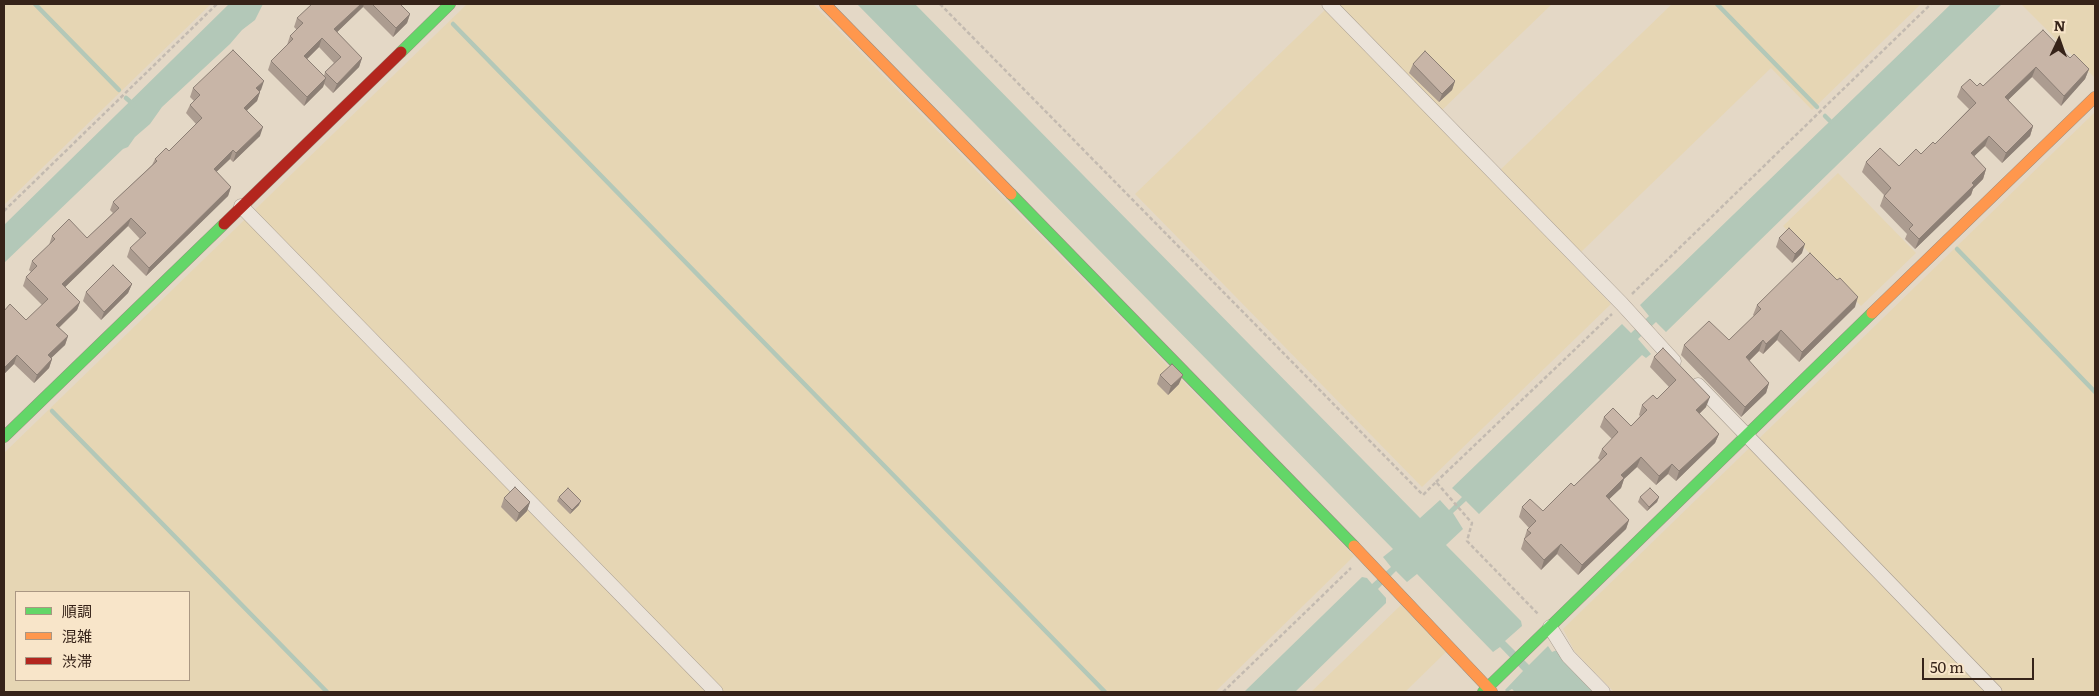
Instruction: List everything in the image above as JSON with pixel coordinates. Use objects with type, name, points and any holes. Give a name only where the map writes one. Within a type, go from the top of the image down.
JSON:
[{"type":"street","points":[[4,437],[450,4]]},
{"type":"street","points":[[825,4],[1393,586],[1487,691],[1550,626],[2095,97]]},
{"type":"street","points":[[1329,4],[1622,304],[1649,335],[1995,692]]},
{"type":"street","points":[[241,206],[716,692]]},
{"type":"street","points":[[1550,626],[1568,656],[1603,692]]},
{"type":"path","points":[[4,211],[217,4]]},
{"type":"path","points":[[940,4],[1423,495],[1931,4]]},
{"type":"path","points":[[1436,482],[1472,523],[1468,541],[1550,626]]},
{"type":"path","points":[[1222,692],[1363,556]]},
{"type":"shaded area","points":[[4,4],[211,4],[4,205]]},
{"type":"shaded area","points":[[229,4],[263,4],[255,20],[242,30],[230,44],[162,107],[150,124],[135,137],[128,147],[123,149],[4,263],[4,225]]},
{"type":"shaded area","points":[[467,4],[813,4],[1354,556],[1215,692],[4,692],[4,453]]},
{"type":"shaded area","points":[[857,4],[915,4],[1420,518],[1440,500],[1449,510],[1462,497],[1452,488],[1622,324],[1631,333],[1649,316],[1640,305],[1951,4],[2002,4],[1666,332],[1656,322],[1638,339],[1651,354],[1646,358],[1642,355],[1479,514],[1466,501],[1453,513],[1463,529],[1446,545],[1521,621],[1522,626],[1505,641],[1529,665],[1548,646],[1552,652],[1557,650],[1594,692],[1515,692],[1512,689],[1507,692],[1505,690],[1523,671],[1500,647],[1493,652],[1417,574],[1407,582],[1396,571],[1378,589],[1386,598],[1386,603],[1295,692],[1244,692],[1362,577],[1367,578],[1372,584],[1391,567],[1383,557],[1393,549]]},
{"type":"shaded area","points":[[1336,4],[1552,4],[1440,112]]},
{"type":"shaded area","points":[[1672,4],[1921,4],[1812,110],[1771,68],[1579,254],[1499,171]]},
{"type":"shaded area","points":[[2021,4],[2095,4],[2095,78]]},
{"type":"shaded area","points":[[1326,9],[1611,304],[1422,487],[1135,194]]},
{"type":"shaded area","points":[[2095,112],[2095,692],[1614,692],[1575,652],[1563,629]]},
{"type":"shaded area","points":[[1838,173],[1916,253],[1861,306],[1783,226]]},
{"type":"shaded area","points":[[1401,605],[1447,651],[1405,692],[1311,692]]},
{"type":"building","points":[[312,4],[361,4],[334,29],[362,58],[337,84],[325,72],[341,57],[322,38],[304,56],[326,78],[307,97],[271,61],[293,39],[290,36],[303,23],[297,18]]},
{"type":"building","points":[[372,4],[400,4],[410,14],[396,28]]},
{"type":"building","points":[[2043,30],[2070,58],[2074,54],[2089,69],[2064,96],[2036,67],[2005,97],[2033,126],[2006,153],[1989,136],[1971,153],[1986,169],[1972,183],[1974,185],[1919,239],[1909,229],[1913,225],[1884,196],[1891,188],[1866,162],[1880,148],[1899,166],[1916,149],[1921,154],[1933,142],[1935,144],[1976,103],[1961,87],[1970,79],[1977,86],[1980,83],[1983,86]]},
{"type":"building","points":[[233,50],[264,81],[256,88],[260,92],[244,108],[263,127],[236,153],[233,150],[214,169],[231,187],[149,268],[130,248],[146,233],[131,218],[62,284],[80,302],[56,325],[68,336],[48,355],[52,359],[37,375],[17,355],[4,368],[4,311],[10,304],[26,320],[48,299],[26,277],[37,266],[32,261],[55,239],[52,236],[69,219],[87,238],[119,208],[113,202],[157,161],[155,159],[166,148],[169,151],[202,118],[190,105],[200,95],[193,88]]},
{"type":"building","points":[[1425,51],[1455,81],[1442,94],[1413,64]]},
{"type":"building","points":[[1789,228],[1805,244],[1795,254],[1779,238]]},
{"type":"building","points":[[1810,253],[1837,280],[1840,278],[1858,297],[1802,352],[1781,330],[1766,344],[1763,340],[1746,357],[1769,383],[1745,407],[1684,345],[1709,321],[1729,340],[1761,309],[1757,305]]},
{"type":"building","points":[[113,265],[132,284],[104,312],[86,292]]},
{"type":"building","points":[[1663,348],[1710,397],[1696,410],[1719,434],[1679,471],[1672,464],[1659,476],[1641,457],[1621,475],[1624,478],[1606,496],[1629,520],[1582,565],[1561,544],[1544,560],[1524,539],[1531,533],[1527,530],[1536,521],[1522,507],[1530,499],[1543,511],[1571,483],[1574,486],[1607,454],[1602,449],[1618,432],[1604,417],[1613,408],[1631,426],[1647,410],[1642,405],[1653,395],[1657,399],[1676,380],[1654,357]]},
{"type":"building","points":[[1172,364],[1183,375],[1171,386],[1160,375]]},
{"type":"building","points":[[515,487],[530,502],[519,513],[504,498]]},
{"type":"building","points":[[568,488],[581,501],[572,510],[559,497]]},
{"type":"building","points":[[1650,488],[1659,497],[1649,507],[1640,497]]},
{"type":"waterway","points":[[35,4],[119,90]]},
{"type":"waterway","points":[[1717,4],[1817,107]]},
{"type":"waterway","points":[[453,24],[1105,692]]},
{"type":"waterway","points":[[126,98],[134,105]]},
{"type":"waterway","points":[[1825,116],[1830,121]]},
{"type":"waterway","points":[[1957,249],[2095,392]]},
{"type":"waterway","points":[[52,411],[327,692]]},
{"type":"traffic: fast","points":[[401,52],[450,4]]},
{"type":"traffic: fast","points":[[1011,194],[1354,546]]},
{"type":"traffic: fast","points":[[4,437],[224,224]]},
{"type":"traffic: fast","points":[[1483,692],[1872,313]]},
{"type":"traffic: slow","points":[[825,4],[1011,194]]},
{"type":"traffic: slow","points":[[1872,313],[2095,97]]},
{"type":"traffic: slow","points":[[1354,546],[1492,692]]},
{"type":"traffic: jam","points":[[224,224],[401,52]]}]
